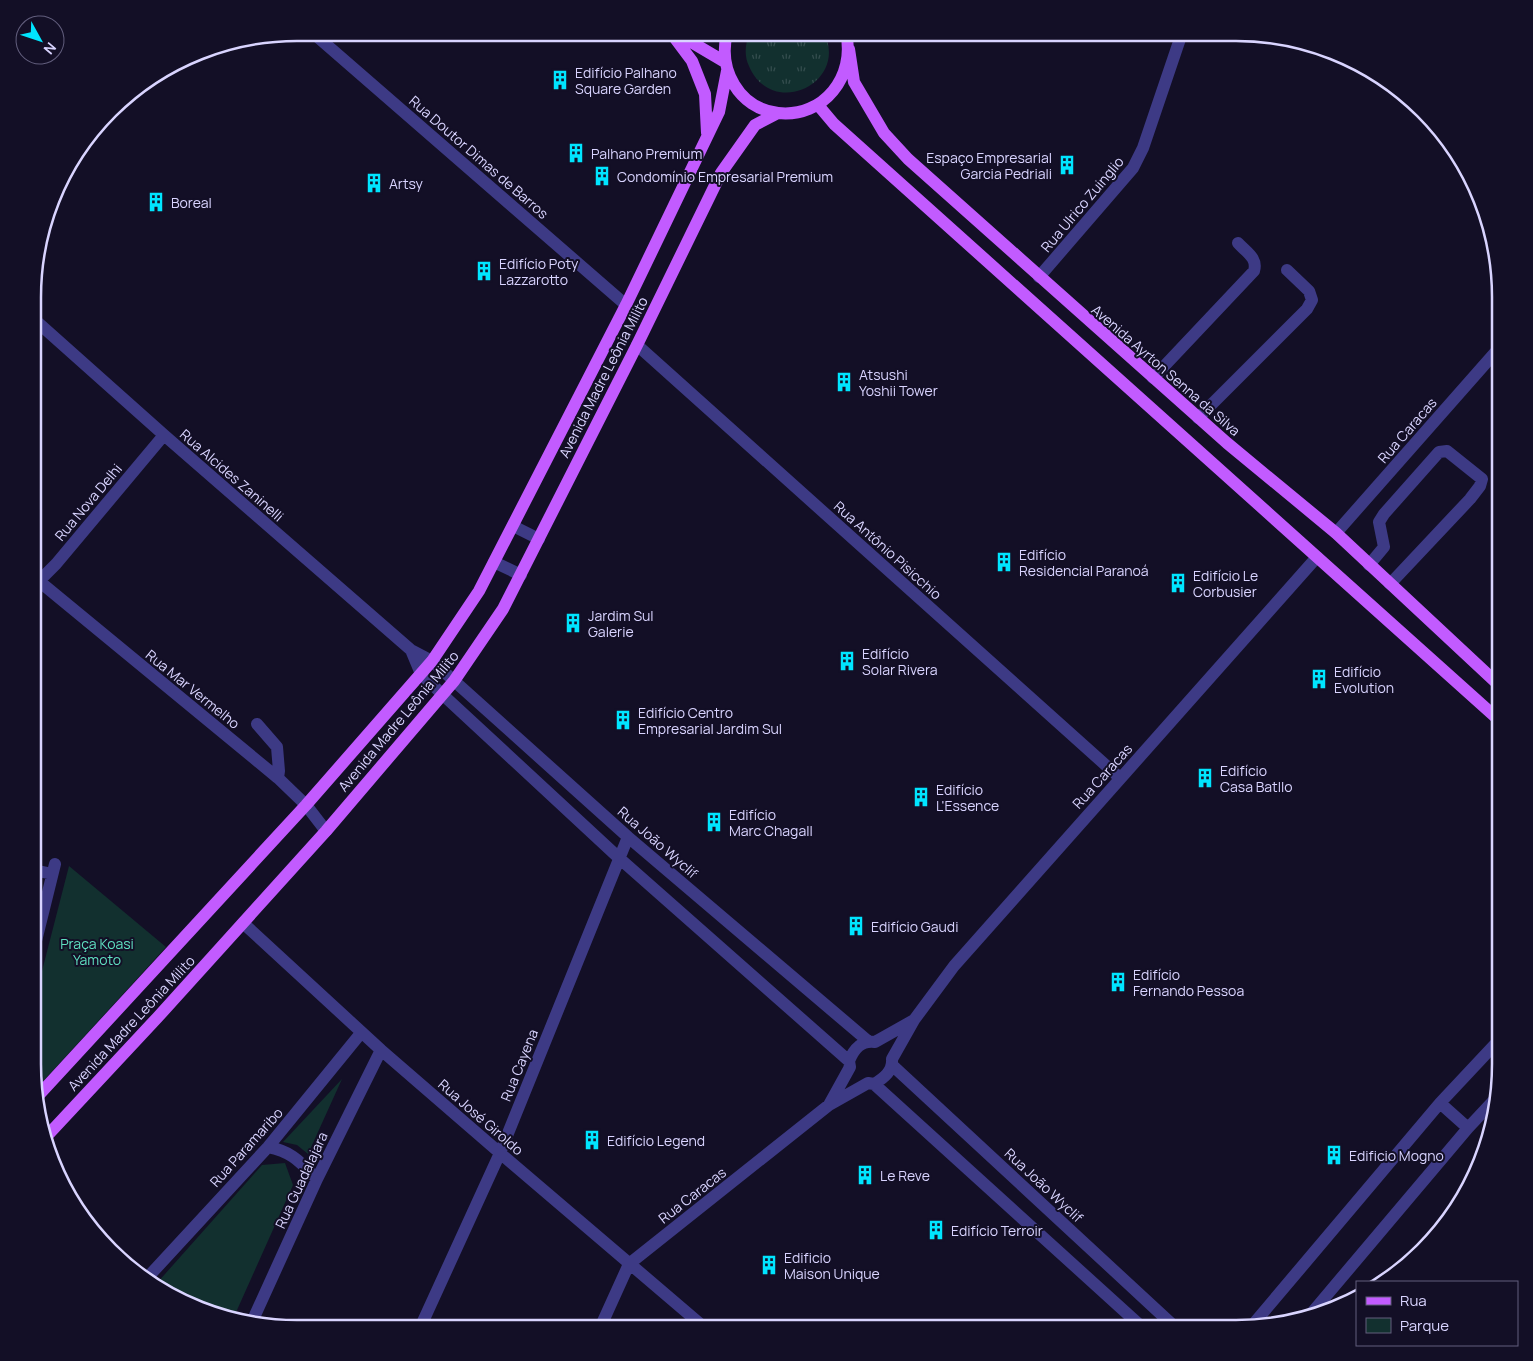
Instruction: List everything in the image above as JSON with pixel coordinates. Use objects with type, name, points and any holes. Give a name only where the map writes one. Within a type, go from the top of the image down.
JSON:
[{"type":"main road","points":[[677,41],[692,61],[705,94],[708,134]]},
{"type":"main road","points":[[688,41],[726,66],[735,86],[746,99],[761,108],[778,113],[799,112],[818,105],[831,94],[841,81],[847,66],[847,41]]},
{"type":"main road","name":"Avenida Madre Leônia Milito","points":[[43,1091],[306,805],[421,674],[432,661],[479,591],[626,305],[719,112],[726,66],[725,41]]},
{"type":"main road","name":"Avenida Ayrton Senna da Silva","points":[[848,49],[854,82],[884,133],[908,159],[1198,418],[1336,534],[1492,679]]},
{"type":"main road","points":[[818,105],[834,124],[1492,715]]},
{"type":"main road","name":"Avenida Madre Leônia Milito","points":[[51,1132],[157,1018],[326,831],[454,681],[503,609],[521,575],[721,173],[755,125],[778,113]]},
{"type":"street","name":"Rua Doutor Dimas de Barros","points":[[323,41],[626,305]]},
{"type":"street","name":"Rua Ulrico Zuinglio","points":[[1039,278],[1133,168],[1143,148],[1179,41]]},
{"type":"street","points":[[1153,378],[1254,271],[1256,265],[1254,258],[1238,243]]},
{"type":"street","points":[[1198,418],[1312,300],[1310,291],[1287,270]]},
{"type":"street","name":"Rua Alcides Zaninelli","points":[[41,325],[411,650],[432,661]]},
{"type":"street","name":"Rua Antônio Pisicchio","points":[[637,345],[1120,778]]},
{"type":"street","name":"Rua Caracas","points":[[1336,534],[1492,355]]},
{"type":"street","name":"Rua Nova Delhi","points":[[41,577],[56,564],[164,435]]},
{"type":"street","points":[[1369,565],[1384,547],[1379,522],[1439,452],[1447,451],[1482,479],[1480,486],[1470,499],[1390,584]]},
{"type":"street","points":[[513,526],[539,539]]},
{"type":"street","name":"Rua Caracas","points":[[604,1320],[629,1264],[829,1105],[888,1074],[892,1062],[914,1020],[954,966],[1317,557]]},
{"type":"street","points":[[494,562],[521,575]]},
{"type":"street","name":"Rua Mar Vermelho","points":[[41,585],[278,778],[306,805],[326,831]]},
{"type":"street","name":"Rua Alcides Zaninelli","points":[[411,650],[421,674]]},
{"type":"street","name":"Rua João Wyclif","points":[[432,661],[628,837],[871,1042],[879,1042],[886,1047],[890,1052],[892,1062],[1167,1320]]},
{"type":"street","points":[[421,674],[619,858],[849,1064],[855,1078],[871,1084],[1134,1320]]},
{"type":"street","points":[[257,724],[278,747],[278,778]]},
{"type":"street","name":"Rua Cayena","points":[[424,1320],[500,1153],[628,837]]},
{"type":"street","points":[[41,870],[54,869],[41,921]]},
{"type":"street","name":"Rua José Giroldo","points":[[243,923],[361,1033],[696,1320]]},
{"type":"street","name":"Rua Caracas","points":[[829,1105],[856,1048],[914,1020]]},
{"type":"street","name":"Rua Paramaribo","points":[[150,1274],[268,1147],[361,1033]]},
{"type":"street","points":[[1258,1319],[1440,1103],[1492,1048]]},
{"type":"street","name":"Rua Guadalajara","points":[[254,1316],[317,1179],[381,1050]]},
{"type":"street","points":[[1440,1103],[1468,1128]]},
{"type":"street","points":[[1317,1306],[1488,1106]]},
{"type":"street","points":[[268,1147],[295,1156],[317,1179]]},
{"type":"green space","points":[[747,41],[826,41],[829,51],[826,67],[817,80],[804,88],[789,92],[774,91],[760,82],[749,66],[746,58]]},
{"type":"green space","name":"Praça Koasi Yamoto","points":[[69,866],[166,947],[42,1082],[41,975]]},
{"type":"green space","points":[[342,1079],[308,1154],[297,1145],[283,1142]]},
{"type":"green space","points":[[285,1163],[293,1185],[236,1312],[199,1300],[160,1280],[262,1165]]},
{"type":"place","name":"Edifício Palhano Square Garden","points":[[560,80]]},
{"type":"place","name":"Palhano Premium","points":[[576,153]]},
{"type":"place","name":"Espaço Empresarial Garcia Pedriali","points":[[1067,165]]},
{"type":"place","name":"Condomínio Empresarial Premium","points":[[602,176]]},
{"type":"place","name":"Artsy","points":[[374,183]]},
{"type":"place","name":"Boreal","points":[[156,202]]},
{"type":"place","name":"Edifício Poty Lazzarotto","points":[[484,271]]},
{"type":"place","name":"Atsushi Yoshii Tower","points":[[844,382]]},
{"type":"place","name":"Edifício Residencial Paranoá","points":[[1004,562]]},
{"type":"place","name":"Edifício Le Corbusier","points":[[1178,583]]},
{"type":"place","name":"Jardim Sul Galerie","points":[[573,623]]},
{"type":"place","name":"Edifício Solar Rivera","points":[[847,661]]},
{"type":"place","name":"Edifício Evolution","points":[[1319,679]]},
{"type":"place","name":"Edifício Centro Empresarial Jardim Sul","points":[[623,720]]},
{"type":"place","name":"Edifício Casa Batllo","points":[[1205,778]]},
{"type":"place","name":"Edifício L'Essence","points":[[921,797]]},
{"type":"place","name":"Edifício Marc Chagall","points":[[714,822]]},
{"type":"place","name":"Edifício Gaudi","points":[[856,926]]},
{"type":"place","name":"Edifício Fernando Pessoa","points":[[1118,982]]},
{"type":"place","name":"Edifício Legend","points":[[592,1140]]},
{"type":"place","name":"Edificio Mogno","points":[[1334,1155]]},
{"type":"place","name":"Le Reve","points":[[865,1175]]},
{"type":"place","name":"Edifício Terroir","points":[[936,1230]]},
{"type":"place","name":"Edificio Maison Unique","points":[[769,1265]]}]
